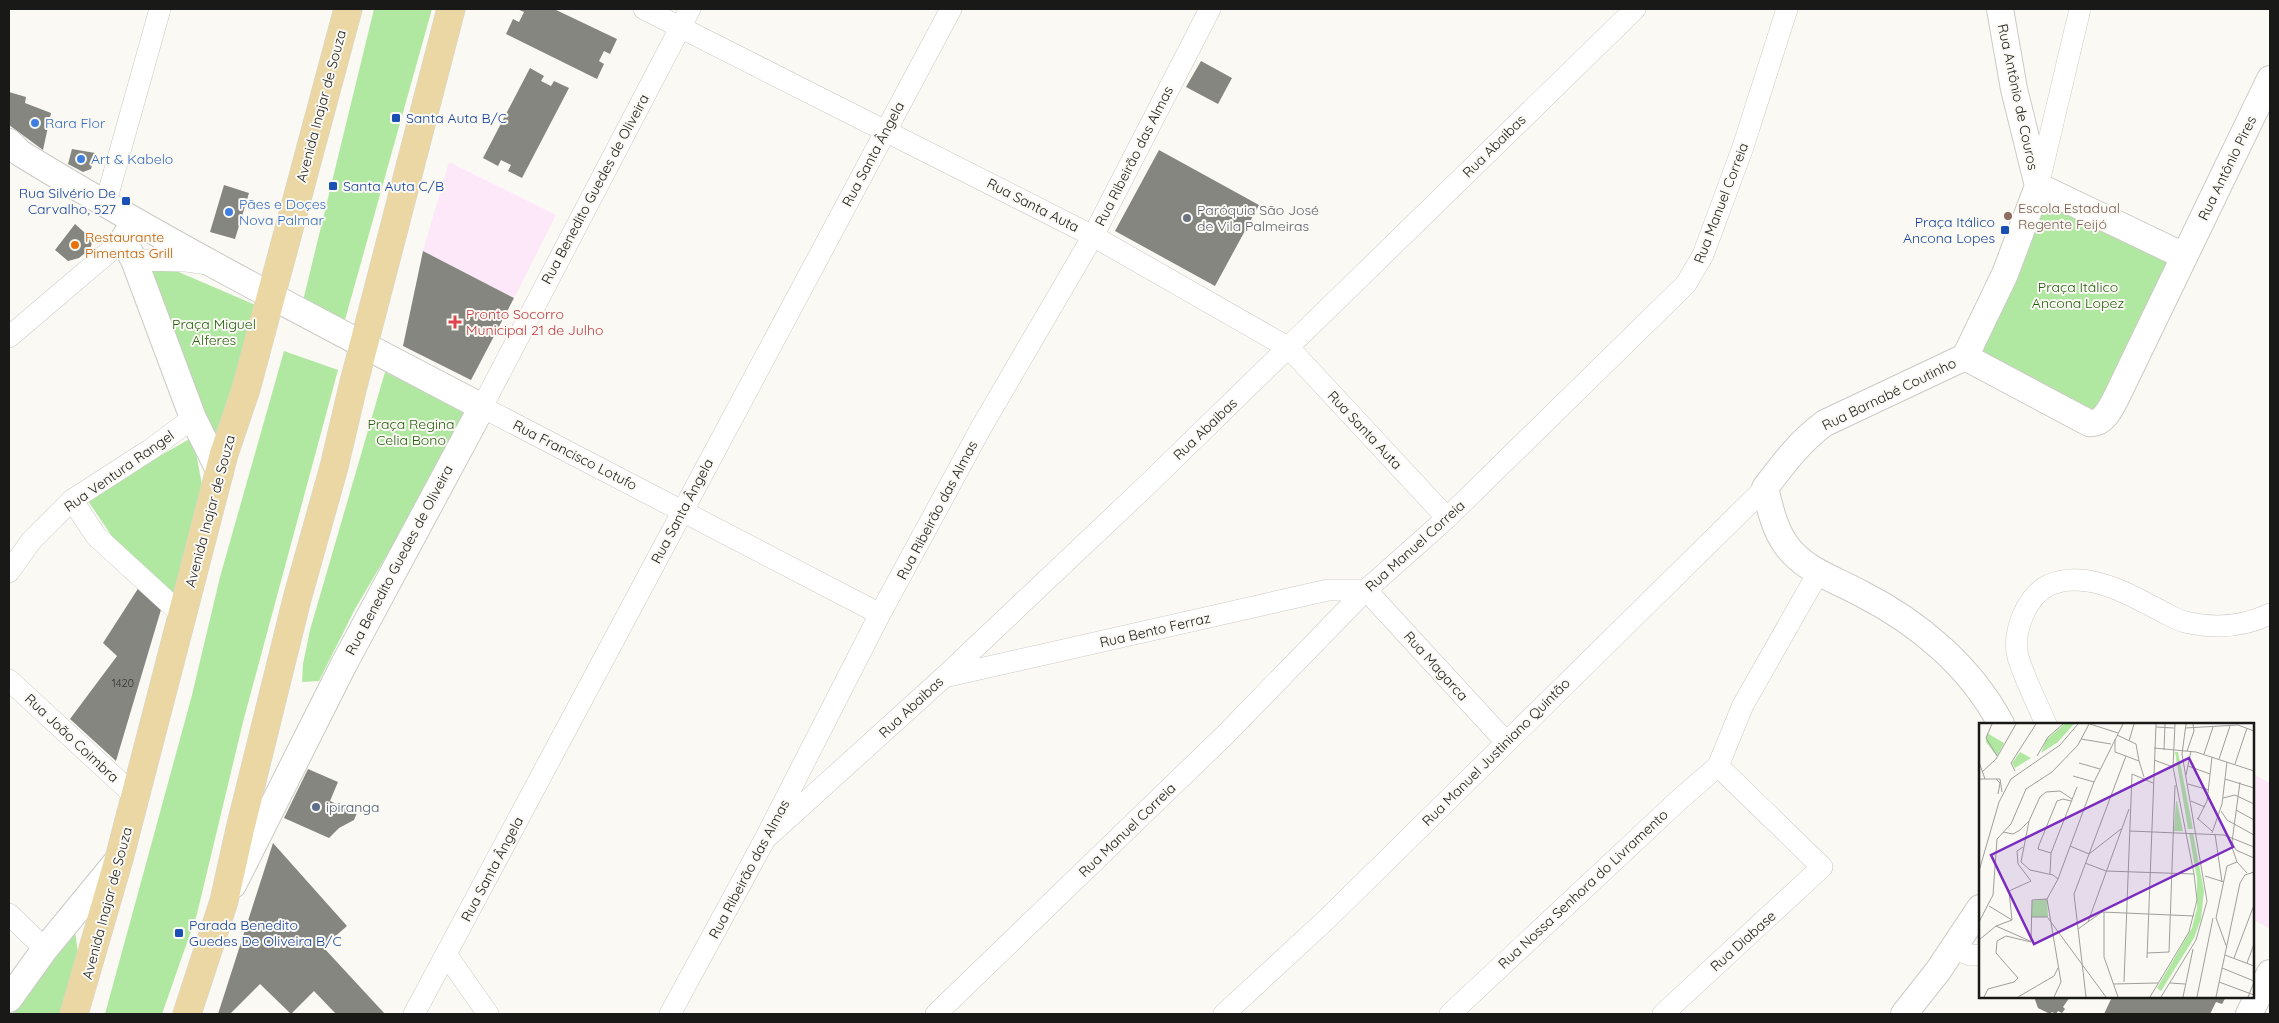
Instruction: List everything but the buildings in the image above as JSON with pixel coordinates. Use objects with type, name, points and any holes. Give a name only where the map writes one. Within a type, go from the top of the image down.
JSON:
[{"type":"main road","name":"Avenida Inajar de Souza","points":[[74,1014],[136,797],[181,614],[220,472],[246,389],[348,9]]},
{"type":"main road","points":[[187,1014],[224,901],[280,667],[334,467],[451,9]]},
{"type":"street","points":[[105,206],[160,9]]},
{"type":"street","name":"Rua Santa Auta","points":[[644,9],[685,18],[885,131],[1094,236],[1289,348],[1447,518]]},
{"type":"street","name":"Rua Santa Ângela","points":[[414,1014],[951,9]]},
{"type":"street","name":"Rua Ribeirão das Almas","points":[[670,1014],[765,839],[880,614],[982,426],[1094,236],[1210,9]]},
{"type":"street","name":"Rua Abaibas","points":[[765,839],[944,677],[1289,348],[1635,9]]},
{"type":"street","name":"Rua Manuel Correia","points":[[936,1014],[1225,735],[1366,590],[1447,518],[1686,284],[1702,255],[1743,147],[1787,9]]},
{"type":"street","name":"Rua Antônio de Couros","points":[[2000,9],[2014,89],[2038,186]]},
{"type":"street","points":[[2038,186],[2184,256],[2118,394],[2110,409],[2095,424],[2089,423],[1965,357],[2005,274],[2038,186],[2080,9]]},
{"type":"street","name":"Rua Benedito Guedes de Oliveira","points":[[224,901],[349,655],[482,407],[685,18]]},
{"type":"street","name":"Rua Antônio Pires","points":[[2184,256],[2270,79]]},
{"type":"street","name":"Rua Francisco Lotufo","points":[[13,147],[105,206],[130,240],[216,266],[364,347],[880,614]]},
{"type":"street","points":[[130,240],[186,261],[216,266]]},
{"type":"street","points":[[9,337],[130,240]]},
{"type":"street","points":[[130,240],[193,418],[220,472]]},
{"type":"street","name":"Rua Barnabé Coutinho","points":[[1765,488],[1793,450],[1807,436],[1825,423],[1965,357]]},
{"type":"street","name":"Rua Ventura Rangel","points":[[9,572],[31,541],[72,500],[151,449],[193,418]]},
{"type":"street","points":[[1765,488],[1774,523],[1786,545],[1798,558],[1818,573],[1862,594],[1914,625],[1953,658],[1991,705],[2000,723]]},
{"type":"street","name":"Rua Manuel Justiniano Quintão","points":[[1224,1014],[1327,919],[1765,488]]},
{"type":"street","points":[[72,500],[96,536],[181,614]]},
{"type":"street","points":[[1718,766],[1743,705],[1818,573]]},
{"type":"street","points":[[2046,723],[2018,656],[2017,636],[2022,616],[2029,603],[2048,585],[2069,580],[2095,582],[2133,597],[2183,622],[2208,626],[2234,626],[2254,622],[2270,614]]},
{"type":"street","name":"Rua Bento Ferraz","points":[[944,677],[1328,590],[1366,590]]},
{"type":"street","name":"Rua Magarca","points":[[1366,590],[1506,742]]},
{"type":"street","name":"Rua João Coimbra","points":[[9,680],[136,797]]},
{"type":"street","name":"Rua Diabase","points":[[1663,1014],[1822,867],[1718,766]]},
{"type":"street","name":"Rua Nossa Senhora do Livramento","points":[[1450,1014],[1680,799],[1718,766]]},
{"type":"street","points":[[9,999],[44,949],[119,859]]},
{"type":"street","points":[[1904,1014],[1938,971],[1979,909]]},
{"type":"street","points":[[9,914],[44,949]]},
{"type":"street","points":[[1953,948],[1970,955],[1979,955]]},
{"type":"street","points":[[446,954],[488,1014]]},
{"type":"street","points":[[2250,1014],[2270,973]]},
{"type":"shaded area","points":[[449,162],[556,215],[514,298],[423,251]]},
{"type":"shaded area","points":[[2254,775],[2270,783],[2269,928],[2254,920]]},
{"type":"green space","points":[[374,9],[432,9],[343,327],[302,305]]},
{"type":"green space","name":"Praça Itálico Ancona Lopez","points":[[2038,186],[2184,256],[2095,424],[1965,357]]},
{"type":"green space","name":"Praça Miguel Alferes","points":[[147,266],[174,270],[265,309],[222,450],[173,340]]},
{"type":"green space","points":[[284,351],[338,370],[243,722],[197,914],[162,1014],[105,1014],[192,695],[220,577]]},
{"type":"green space","name":"Praça Regina Celia Bono","points":[[385,372],[470,414],[355,609],[319,681],[302,682],[303,664],[310,630]]},
{"type":"green space","points":[[193,437],[206,506],[180,600],[122,551],[86,498]]},
{"type":"green space","points":[[75,931],[78,953],[64,1014],[12,1014],[59,948]]},
{"type":"place","name":"Santa Auta B/C","points":[[396,118]]},
{"type":"place","name":"Rara Flor","points":[[35,123]]},
{"type":"place","name":"Art & Kabelo","points":[[81,159]]},
{"type":"place","name":"Santa Auta C/B","points":[[333,186]]},
{"type":"place","name":"Rua Silvério De Carvalho, 527","points":[[126,201]]},
{"type":"place","name":"Pães e Doçes Nova Palmar","points":[[229,212]]},
{"type":"place","name":"Escola Estadual Regente Feijó","points":[[2008,216]]},
{"type":"place","name":"Paróquia São José de Vila Palmeiras","points":[[1187,218]]},
{"type":"place","name":"Praça Itálico Ancona Lopes","points":[[2005,230]]},
{"type":"place","name":"Restaurante Pimentas Grill","points":[[75,245]]},
{"type":"place","name":"Pronto Socorro Municipal 21 de Julho","points":[[455,322]]},
{"type":"place","name":"ipiranga","points":[[316,807]]},
{"type":"place","name":"Parada Benedito Guedes De Oliveira B/C","points":[[179,933]]}]
